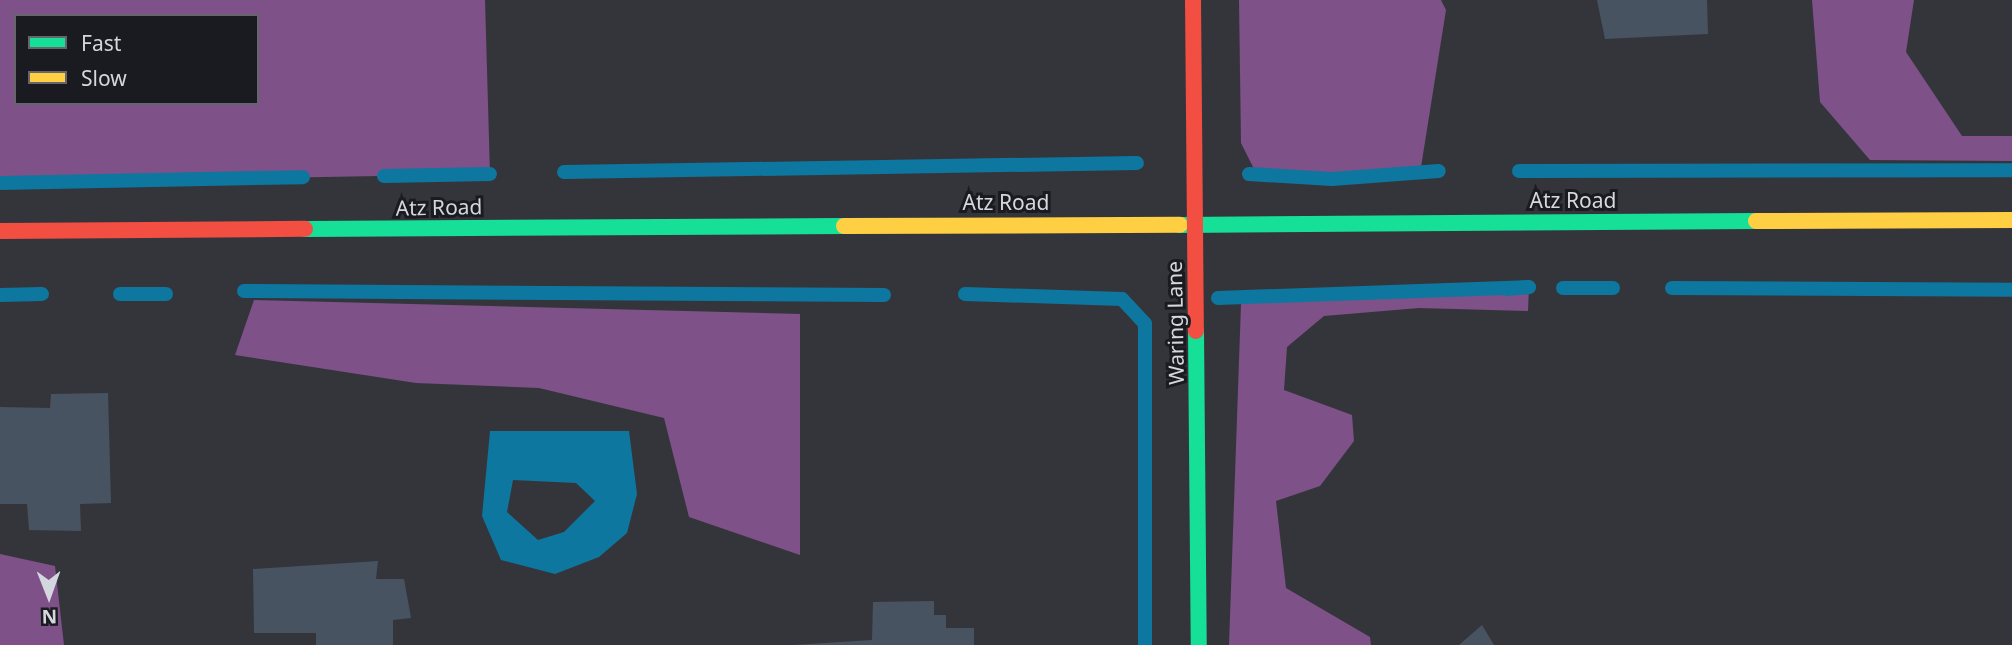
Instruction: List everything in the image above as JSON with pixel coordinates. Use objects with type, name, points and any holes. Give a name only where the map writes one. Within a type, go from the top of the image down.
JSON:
[{"type":"street","name":"Waring Lane","points":[[1193,0],[1199,645]]},
{"type":"street","name":"Atz Road","points":[[0,231],[1195,222],[2012,220]]},
{"type":"shaded area","points":[[0,0],[485,0],[490,174],[0,183]]},
{"type":"shaded area","points":[[1239,0],[1441,0],[1446,10],[1421,167],[1332,179],[1256,173],[1241,143]]},
{"type":"shaded area","points":[[1812,0],[1914,0],[1906,52],[1962,136],[2012,136],[2012,161],[1870,160],[1820,102]]},
{"type":"shaded area","points":[[1529,287],[1528,311],[1419,308],[1324,316],[1287,347],[1284,390],[1352,415],[1354,441],[1320,486],[1276,501],[1286,588],[1370,637],[1371,645],[1229,645],[1241,304],[1286,295]]},
{"type":"shaded area","points":[[254,300],[800,314],[800,555],[689,517],[664,418],[539,388],[416,383],[235,355]]},
{"type":"shaded area","points":[[0,554],[55,566],[64,645],[0,645]]},
{"type":"water","points":[[490,431],[629,431],[637,494],[627,533],[599,557],[555,574],[501,560],[482,516]],"holes":[[[513,480],[576,483],[595,501],[564,532],[538,540],[507,512]]]},
{"type":"building","points":[[1597,0],[1707,0],[1708,34],[1605,39]]},
{"type":"building","points":[[108,393],[111,503],[80,504],[81,531],[29,530],[27,504],[0,504],[0,407],[50,408],[51,394]]},
{"type":"building","points":[[378,561],[376,579],[404,579],[411,618],[393,620],[393,645],[316,645],[316,633],[254,633],[253,569]]},
{"type":"building","points":[[934,601],[934,615],[946,615],[946,628],[974,628],[974,645],[793,645],[872,640],[873,602]]},
{"type":"building","points":[[1482,625],[1494,645],[1459,645]]},
{"type":"waterway","points":[[564,172],[1137,163]]},
{"type":"waterway","points":[[1519,171],[2012,170]]},
{"type":"waterway","points":[[1249,174],[1332,179],[1439,171]]},
{"type":"waterway","points":[[384,176],[490,174]]},
{"type":"waterway","points":[[0,183],[303,177]]},
{"type":"waterway","points":[[1218,298],[1529,287],[1507,289]]},
{"type":"waterway","points":[[1563,288],[1613,288]]},
{"type":"waterway","points":[[1672,288],[2012,290]]},
{"type":"waterway","points":[[244,291],[884,295]]},
{"type":"waterway","points":[[0,295],[42,294]]},
{"type":"waterway","points":[[120,294],[166,294]]},
{"type":"waterway","points":[[965,294],[1122,299],[1145,324],[1145,645]]},
{"type":"traffic: fast","points":[[1180,225],[1756,221]]},
{"type":"traffic: fast","points":[[305,229],[844,226]]},
{"type":"traffic: fast","points":[[1196,331],[1199,645]]},
{"type":"traffic: slow","points":[[1756,221],[2012,220]]},
{"type":"traffic: slow","points":[[844,226],[1180,225]]},
{"type":"traffic: jam","points":[[1193,0],[1196,331]]},
{"type":"traffic: jam","points":[[0,231],[305,229]]}]
